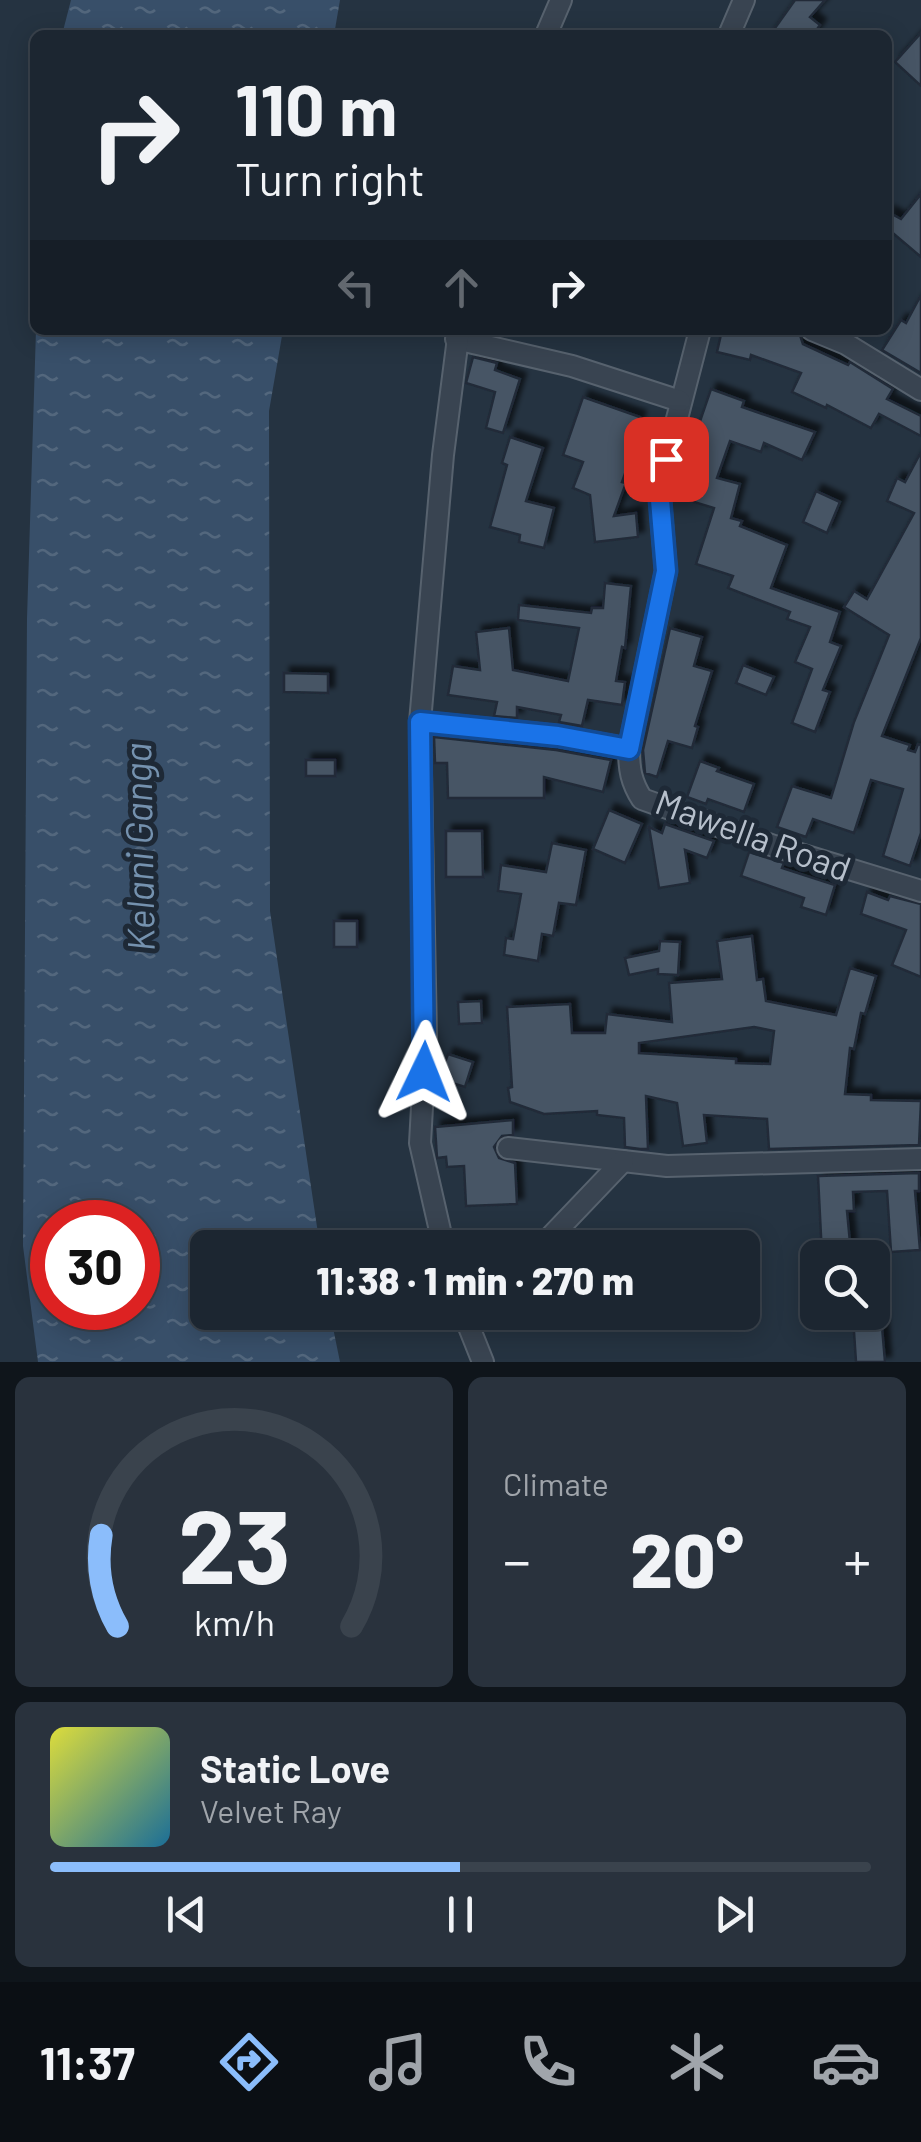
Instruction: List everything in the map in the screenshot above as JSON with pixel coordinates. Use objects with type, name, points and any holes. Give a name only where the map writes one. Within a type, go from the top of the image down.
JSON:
[{"type":"street","points":[[548,30],[560,0]]},
{"type":"street","points":[[731,30],[744,0]]},
{"type":"street","points":[[440,1230],[420,1143],[426,1036],[420,722],[457,335],[680,401]]},
{"type":"street","name":"Mawella Road","points":[[699,335],[659,488],[666,571],[629,749],[630,773],[642,799],[774,846],[921,890]]},
{"type":"street","points":[[824,335],[921,390]]},
{"type":"street","points":[[420,722],[558,736],[629,749]]},
{"type":"street","points":[[508,1148],[666,1166],[921,1159]]},
{"type":"street","points":[[557,1230],[622,1161]]},
{"type":"street","points":[[470,1330],[483,1362]]},
{"type":"water","points":[[71,0],[340,0],[335,30],[63,30]]},
{"type":"water","name":"Kelani Ganga","points":[[36,335],[282,335],[269,411],[270,911],[317,1230],[190,1230],[190,1330],[333,1330],[340,1362],[38,1362],[34,1330],[160,1330],[160,1200],[30,1200],[30,1300],[23,1246],[27,619]]},
{"type":"building","points":[[795,0],[825,0],[810,17],[820,25],[816,30],[774,30]]},
{"type":"building","points":[[921,33],[921,86],[895,62]]},
{"type":"building","points":[[921,194],[921,257],[892,232],[892,214],[901,219]]},
{"type":"building","points":[[921,295],[921,373],[882,350],[901,320],[906,323]]},
{"type":"building","points":[[721,335],[800,335],[803,344],[848,365],[850,362],[893,389],[887,399],[921,416],[921,436],[879,414],[871,428],[792,392],[801,373],[751,355],[750,360],[717,352]]},
{"type":"building","points":[[473,357],[497,363],[495,370],[520,379],[503,433],[486,428],[495,392],[466,383]]},
{"type":"building","points":[[711,389],[744,401],[742,407],[815,432],[802,460],[764,443],[761,452],[730,441],[717,478],[740,484],[731,518],[742,521],[740,526],[787,545],[771,588],[840,612],[830,642],[841,646],[823,690],[830,692],[815,732],[792,723],[812,669],[795,662],[810,627],[787,619],[790,612],[728,588],[733,576],[696,564],[714,508],[694,502],[698,488],[675,481],[680,464],[685,465]]},
{"type":"building","points":[[583,397],[640,417],[627,452],[632,454],[614,516],[636,513],[638,537],[595,542],[590,495],[573,488],[583,462],[563,455]]},
{"type":"building","points":[[510,437],[543,448],[526,501],[554,508],[544,548],[519,542],[520,535],[490,527],[507,465],[502,463]]},
{"type":"building","points":[[921,452],[921,638],[882,736],[910,745],[908,750],[915,752],[921,745],[921,833],[910,866],[883,856],[903,789],[871,780],[854,833],[813,819],[806,837],[777,827],[792,786],[831,798],[854,722],[889,635],[844,607],[854,591],[867,599],[914,513],[887,501],[897,478],[905,482]]},
{"type":"building","points":[[816,491],[840,502],[827,533],[803,522]]},
{"type":"building","points":[[605,583],[631,586],[625,648],[622,647],[616,681],[625,682],[622,705],[588,700],[582,726],[559,722],[561,715],[517,707],[517,718],[494,716],[497,702],[448,695],[453,666],[480,670],[476,632],[509,628],[513,670],[568,681],[579,628],[518,620],[519,605],[591,613],[592,608],[603,608]]},
{"type":"building","points":[[670,628],[702,637],[694,666],[712,671],[692,748],[668,741],[657,777],[645,773],[643,750]]},
{"type":"building","points":[[743,665],[774,677],[766,695],[736,683]]},
{"type":"building","points":[[284,673],[328,674],[328,693],[284,692]]},
{"type":"building","points":[[434,737],[611,760],[603,792],[544,777],[544,798],[448,798],[447,763],[435,763]]},
{"type":"building","points":[[306,760],[335,760],[335,776],[306,776]]},
{"type":"building","points":[[700,761],[754,784],[744,812],[708,799],[706,804],[687,797]]},
{"type":"building","points":[[609,810],[642,824],[625,863],[593,849]]},
{"type":"building","points":[[665,824],[714,841],[707,858],[685,850],[690,883],[659,888],[649,827],[662,833]]},
{"type":"building","points":[[446,831],[482,831],[483,877],[446,877]]},
{"type":"building","points":[[552,843],[586,850],[576,905],[559,903],[553,936],[542,934],[538,961],[504,955],[506,938],[513,939],[521,894],[498,891],[501,865],[546,872]]},
{"type":"building","points":[[749,852],[784,863],[782,868],[835,885],[826,915],[801,907],[804,898],[741,876]]},
{"type":"building","points":[[867,892],[888,900],[890,896],[921,904],[921,977],[892,965],[906,930],[861,914]]},
{"type":"building","points":[[334,921],[357,921],[357,947],[334,947]]},
{"type":"building","points":[[752,936],[757,980],[763,979],[766,1001],[836,1015],[850,968],[876,976],[865,1014],[861,1013],[854,1049],[850,1048],[845,1094],[871,1095],[871,1100],[921,1101],[919,1145],[769,1149],[767,1119],[704,1115],[707,1143],[683,1146],[677,1103],[646,1096],[648,1149],[640,1149],[625,1147],[624,1118],[597,1115],[597,1111],[544,1114],[510,1102],[507,1007],[570,1004],[572,1033],[605,1033],[607,1014],[672,1022],[669,983],[722,979],[717,941]],"holes":[[[754,1027],[774,1031],[770,1064],[639,1053],[639,1043]]]},
{"type":"building","points":[[660,941],[680,942],[678,975],[658,974],[658,969],[629,975],[625,958],[659,951]]},
{"type":"building","points":[[481,1001],[482,1023],[459,1024],[458,1002]]},
{"type":"building","points":[[448,1054],[473,1062],[465,1087],[439,1079]]},
{"type":"building","points":[[513,1120],[513,1135],[502,1136],[494,1147],[499,1158],[515,1163],[517,1204],[466,1206],[464,1166],[447,1167],[446,1157],[437,1158],[435,1127]]},
{"type":"building","points":[[919,1173],[919,1191],[915,1191],[920,1250],[891,1252],[887,1191],[853,1192],[854,1211],[847,1211],[850,1240],[821,1240],[818,1176]]},
{"type":"building","points":[[854,1330],[882,1330],[885,1362],[856,1362]]},
{"type":"route","points":[[424,1072],[420,722],[558,736],[629,749],[666,571],[659,488],[666,459]]}]
